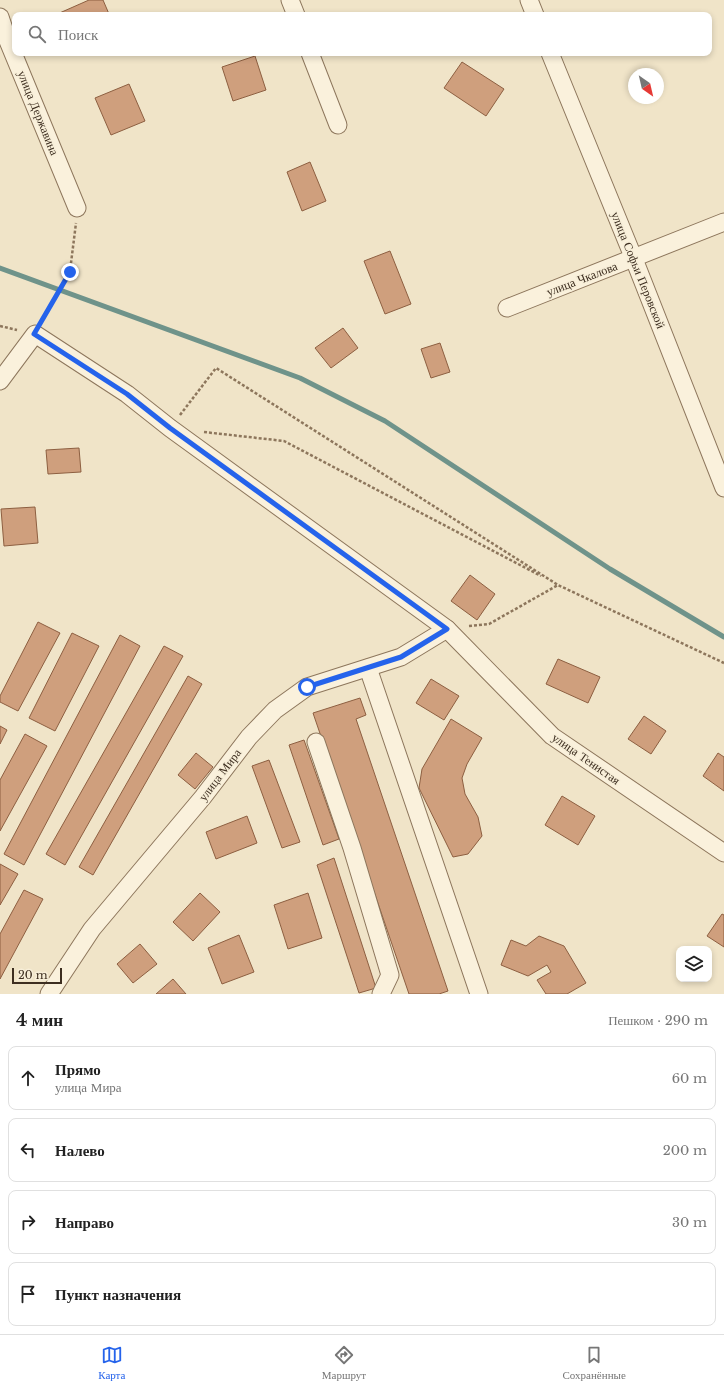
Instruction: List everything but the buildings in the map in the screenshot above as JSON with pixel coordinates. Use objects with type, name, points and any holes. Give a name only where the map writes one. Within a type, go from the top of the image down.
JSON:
[{"type":"street","points":[[290,0],[295,12]]},
{"type":"street","points":[[529,0],[534,12]]},
{"type":"street","name":"улица Державина","points":[[0,17],[12,51]]},
{"type":"street","name":"улица Державина","points":[[14,56],[77,208]]},
{"type":"street","points":[[311,56],[338,125]]},
{"type":"street","name":"улица Софьи Перовской","points":[[551,56],[634,259],[724,488]]},
{"type":"street","name":"улица Чкалова","points":[[507,308],[634,259],[724,222]]},
{"type":"street","points":[[0,380],[34,334]]},
{"type":"street","name":"улица Тенистая","points":[[34,334],[127,394],[170,428],[447,629],[552,736],[724,853]]},
{"type":"street","name":"улица Мира","points":[[49,994],[92,929],[203,798],[249,737],[270,716],[307,687],[401,657],[447,629]]},
{"type":"street","points":[[368,668],[479,994]]},
{"type":"street","points":[[316,742],[352,848],[390,975],[382,994]]},
{"type":"path","points":[[34,334],[70,272],[77,208]]},
{"type":"path","points":[[170,428],[216,368],[558,585]]},
{"type":"path","points":[[200,431],[284,441],[558,585],[724,663]]},
{"type":"path","points":[[447,629],[489,624],[558,585]]},
{"type":"waterway","points":[[0,268],[300,378],[385,421],[610,569],[724,637]]},
{"type":"route","points":[[70,272],[34,334],[127,394],[170,428],[447,629],[401,657],[307,687]]}]
